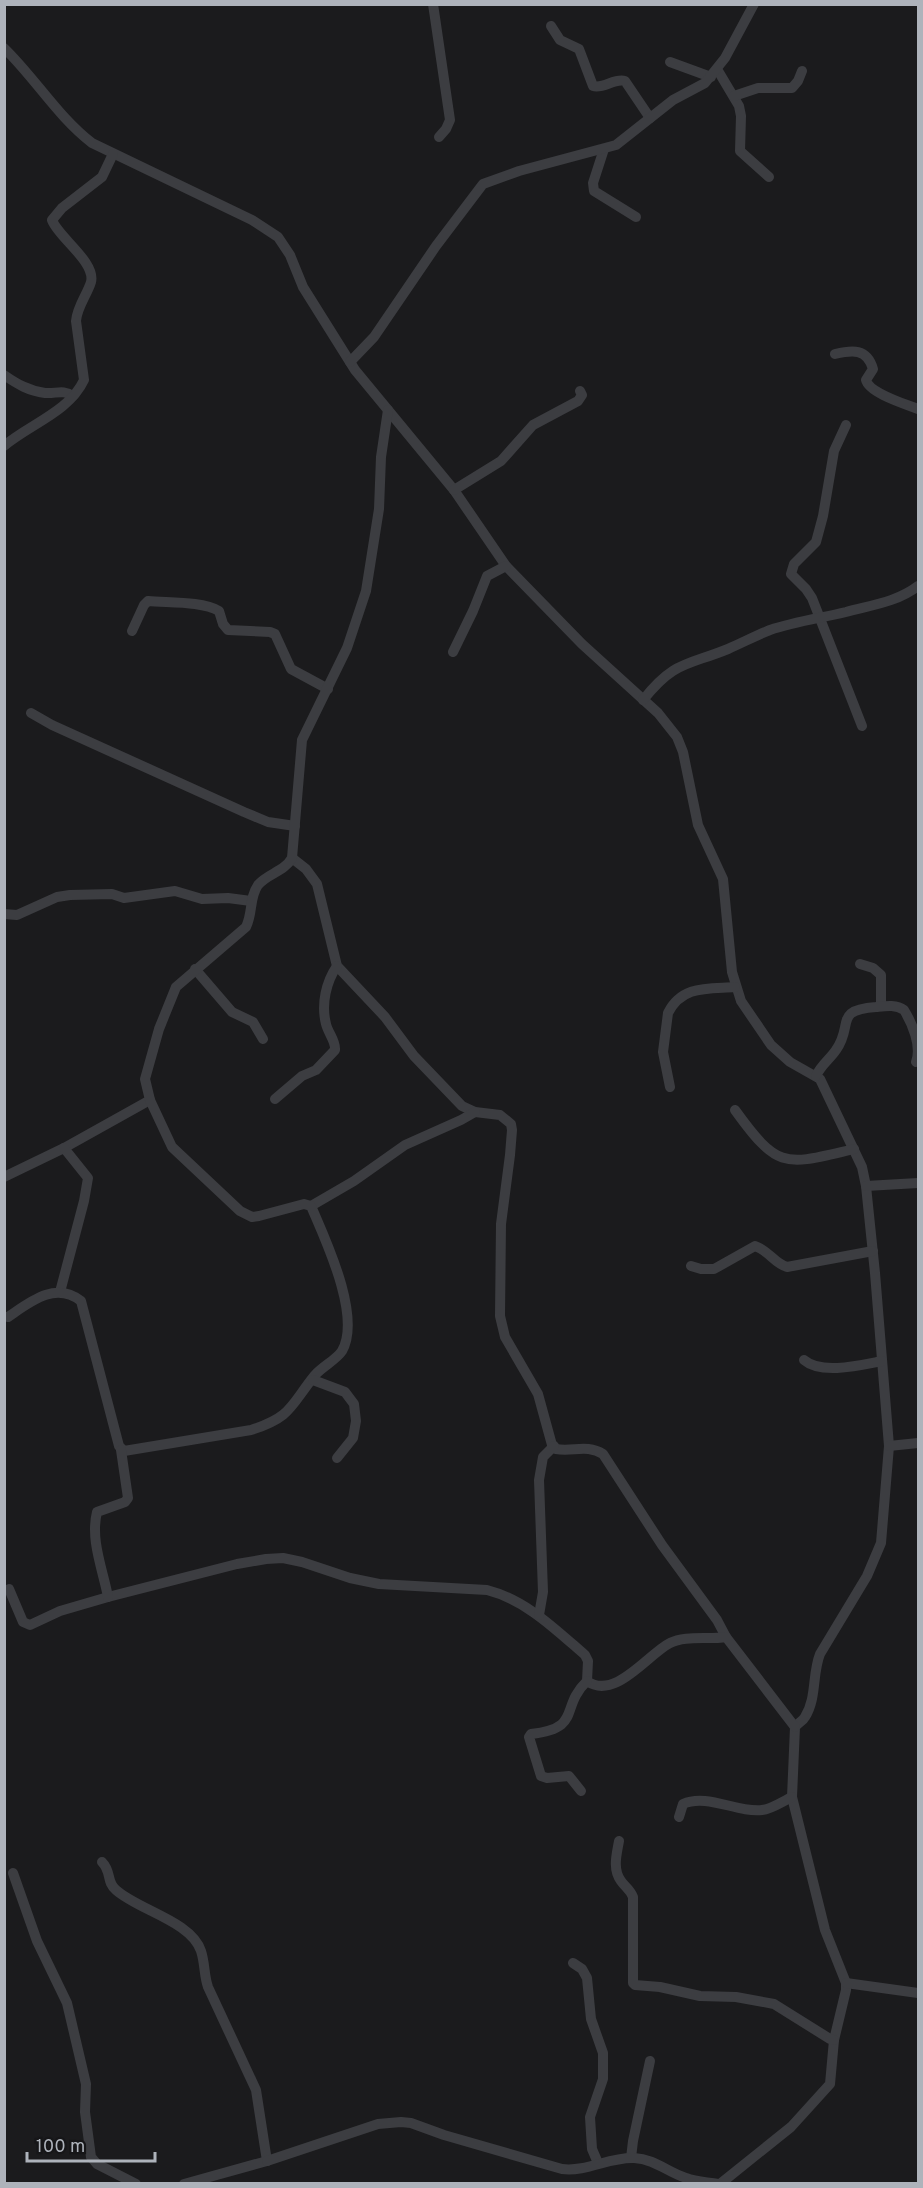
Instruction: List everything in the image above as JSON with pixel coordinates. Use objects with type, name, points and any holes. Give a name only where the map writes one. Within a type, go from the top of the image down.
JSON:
[{"type":"street","points":[[434,4],[450,120],[439,137]]},
{"type":"street","points":[[350,362],[374,337],[436,246],[483,184],[519,171],[604,149],[623,140],[673,100],[701,85],[714,73],[725,58],[754,4]]},
{"type":"street","points":[[551,26],[560,40],[579,49],[593,86],[600,87],[623,80],[650,118]]},
{"type":"street","points":[[4,48],[79,133],[113,154],[252,220],[278,237],[290,255],[303,287],[350,362],[454,490],[506,566],[582,644],[644,700],[677,736],[683,752],[698,825],[724,885],[735,987],[741,1001],[771,1045],[790,1062],[820,1079],[862,1167],[866,1186],[889,1446],[881,1543],[867,1576],[820,1654],[816,1664],[814,1695],[804,1719],[795,1727]]},
{"type":"street","points":[[670,62],[714,73],[734,96],[741,116],[740,151],[769,177]]},
{"type":"street","points":[[734,96],[758,88],[792,87],[798,81],[802,71]]},
{"type":"street","points":[[604,149],[593,183],[594,191],[636,217]]},
{"type":"street","points":[[4,446],[58,410],[73,396],[84,380],[76,331],[76,315],[91,282],[91,274],[52,220],[62,208],[102,177],[113,154]]},
{"type":"street","points":[[835,354],[855,350],[859,352],[872,364],[873,369],[866,380],[869,387],[918,409]]},
{"type":"street","points":[[4,375],[23,388],[45,393],[62,392],[73,396]]},
{"type":"street","points":[[454,490],[501,462],[533,425],[578,401],[582,395],[580,391]]},
{"type":"street","points":[[388,410],[381,457],[379,509],[366,591],[357,622],[328,689],[302,740],[292,858],[285,868],[260,883],[251,901],[249,921],[246,927],[195,969],[172,993],[145,1079],[150,1100],[172,1147],[240,1211],[252,1217],[304,1204],[311,1206],[354,1181],[405,1145],[475,1112]]},
{"type":"street","points":[[846,425],[834,451],[823,516],[816,542],[791,569],[791,574],[806,589],[821,618],[862,726]]},
{"type":"street","points":[[453,652],[474,611],[487,576],[506,566]]},
{"type":"street","points":[[644,700],[657,682],[678,666],[725,650],[769,631],[888,602],[907,595],[918,586]]},
{"type":"street","points":[[132,631],[148,601],[212,608],[219,611],[223,624],[231,631],[275,634],[291,669],[328,689]]},
{"type":"street","points":[[31,713],[62,730],[225,804],[268,822],[295,826]]},
{"type":"street","points":[[184,2184],[267,2161],[378,2124],[401,2122],[411,2123],[444,2135],[562,2169],[580,2169],[598,2163],[632,2158],[657,2163],[685,2178],[719,2184],[791,2127],[826,2090],[832,2077],[834,2040],[846,1983],[825,1930],[792,1797],[795,1727],[726,1637],[717,1620],[662,1545],[603,1454],[587,1448],[561,1450],[554,1446],[547,1431],[538,1394],[505,1337],[500,1316],[501,1224],[510,1155],[511,1124],[500,1115],[475,1112],[462,1106],[427,1070],[385,1017],[338,966],[317,884],[306,869],[292,858]]},
{"type":"street","points":[[4,914],[17,915],[57,897],[108,893],[124,898],[175,891],[202,899],[228,898],[251,901]]},
{"type":"street","points":[[860,964],[873,968],[881,975],[880,1006]]},
{"type":"street","points":[[275,1099],[302,1076],[316,1070],[335,1050],[335,1044],[326,1024],[326,986],[338,966]]},
{"type":"street","points":[[195,969],[232,1012],[253,1022],[263,1038]]},
{"type":"street","points":[[670,1087],[663,1052],[668,1013],[671,1008],[688,992],[735,987]]},
{"type":"street","points":[[816,1076],[824,1062],[838,1048],[846,1020],[859,1008],[901,1007],[907,1014],[918,1050],[916,1062]]},
{"type":"street","points":[[4,1177],[64,1148],[150,1100]]},
{"type":"street","points":[[735,1110],[769,1150],[781,1158],[801,1161],[854,1149]]},
{"type":"street","points":[[60,1292],[88,1178],[64,1148]]},
{"type":"street","points":[[866,1186],[918,1182]]},
{"type":"street","points":[[121,1450],[141,1449],[268,1425],[288,1412],[313,1380],[341,1353],[348,1326],[339,1278],[327,1240],[311,1206]]},
{"type":"street","points":[[691,1266],[714,1269],[756,1246],[782,1266],[787,1267],[873,1251]]},
{"type":"street","points":[[8,1317],[36,1298],[60,1292],[76,1297],[84,1305],[121,1450],[128,1498],[125,1502],[97,1512],[95,1520],[96,1545],[108,1597]]},
{"type":"street","points":[[804,1360],[815,1366],[841,1368],[882,1361]]},
{"type":"street","points":[[313,1380],[345,1392],[354,1404],[356,1421],[353,1438],[337,1458]]},
{"type":"street","points":[[889,1446],[918,1443]]},
{"type":"street","points":[[539,1615],[543,1592],[539,1480],[543,1457],[554,1446]]},
{"type":"street","points":[[9,1589],[23,1622],[30,1626],[60,1611],[108,1597],[250,1561],[283,1558],[379,1584],[487,1590],[498,1593],[539,1615],[585,1655],[588,1661],[587,1681],[580,1688],[564,1724],[554,1730],[531,1734],[529,1737],[541,1776],[547,1778],[569,1776],[582,1791]]},
{"type":"street","points":[[587,1681],[598,1686],[613,1683],[644,1664],[671,1642],[726,1637]]},
{"type":"street","points":[[680,1817],[683,1804],[687,1802],[709,1802],[762,1810],[792,1797]]},
{"type":"street","points":[[619,1841],[616,1869],[619,1878],[630,1889],[633,1897],[633,1983],[700,1996],[736,1997],[774,2004],[834,2040]]},
{"type":"street","points":[[102,1862],[109,1870],[111,1885],[116,1890],[188,1933],[201,1951],[208,1988],[256,2090],[267,2161]]},
{"type":"street","points":[[13,1873],[37,1941],[67,2004],[86,2084],[85,2112],[91,2157],[96,2164],[136,2184]]},
{"type":"street","points":[[573,1963],[582,1969],[587,1978],[591,2019],[603,2053],[603,2079],[590,2116],[592,2149],[598,2163]]},
{"type":"street","points":[[846,1983],[918,1993]]},
{"type":"street","points":[[632,2158],[633,2141],[650,2061]]}]
